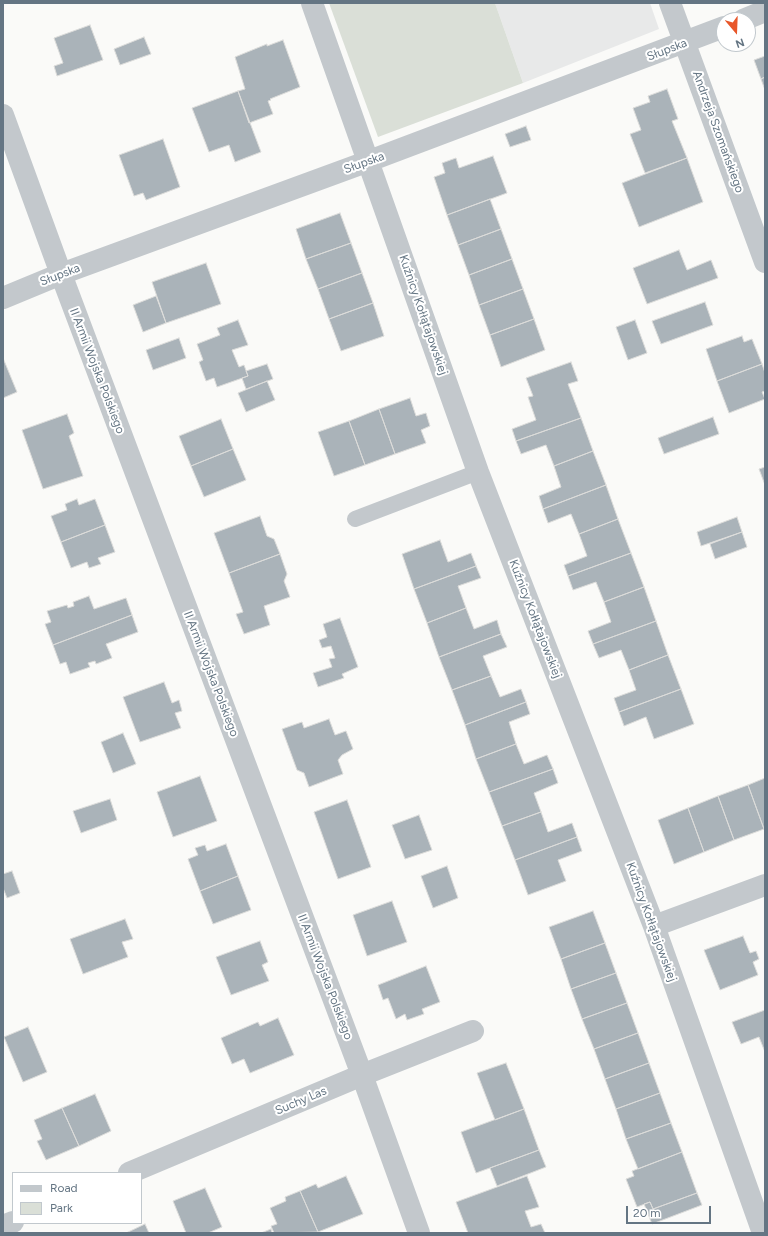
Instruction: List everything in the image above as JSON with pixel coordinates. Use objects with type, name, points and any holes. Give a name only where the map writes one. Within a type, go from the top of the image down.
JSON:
[{"type":"street","name":"Kuźnicy Kołłątajowskiej","points":[[312,3],[478,472],[654,926],[764,1233]]},
{"type":"street","name":"Andrzeja Szomańskiego","points":[[670,3],[765,262]]},
{"type":"street","name":"Słupska","points":[[3,298],[61,274],[716,31]]},
{"type":"street","name":"II Armii Wojska Polskiego","points":[[3,115],[61,274],[362,1075],[419,1233]]},
{"type":"street","points":[[654,926],[765,885]]},
{"type":"street","name":"Suchy Las","points":[[131,1172],[362,1075],[473,1031]]},
{"type":"lane","points":[[355,519],[478,472]]},
{"type":"shaded area","points":[[495,3],[650,3],[659,29],[523,83]]},
{"type":"green space","points":[[329,3],[495,3],[523,83],[378,137]]},
{"type":"building","points":[[90,25],[103,60],[57,76],[54,66],[63,63],[54,38]]},
{"type":"building","points":[[144,37],[151,54],[120,65],[114,49]]},
{"type":"building","points":[[283,40],[300,87],[270,99],[271,100],[268,101],[273,114],[249,123],[238,91],[245,89],[235,57],[267,44],[267,46]]},
{"type":"building","points":[[765,56],[765,77],[761,79],[754,60]]},
{"type":"building","points":[[765,77],[765,90],[761,79]]},
{"type":"building","points":[[667,89],[678,119],[672,121],[687,158],[645,173],[630,134],[641,130],[633,108],[650,102],[648,96]]},
{"type":"building","points":[[238,91],[261,152],[235,162],[229,145],[209,152],[192,108]]},
{"type":"building","points":[[526,126],[531,140],[510,147],[505,134]]},
{"type":"building","points":[[163,139],[180,187],[146,200],[143,193],[134,196],[119,155]]},
{"type":"building","points":[[493,156],[507,193],[447,215],[434,177],[445,173],[442,163],[456,158],[459,168]]},
{"type":"building","points":[[687,158],[703,202],[639,227],[622,183]]},
{"type":"building","points":[[490,199],[501,229],[458,245],[447,215]]},
{"type":"building","points":[[340,213],[351,243],[306,259],[296,229]]},
{"type":"building","points":[[501,229],[512,259],[469,275],[458,245]]},
{"type":"building","points":[[351,243],[362,273],[318,289],[306,259]]},
{"type":"building","points":[[679,250],[687,270],[711,260],[718,278],[647,304],[633,268]]},
{"type":"building","points":[[512,259],[523,289],[479,305],[469,275]]},
{"type":"building","points":[[206,263],[221,304],[166,323],[152,282]]},
{"type":"building","points":[[362,273],[373,303],[329,319],[318,289]]},
{"type":"building","points":[[523,289],[534,319],[490,335],[479,305]]},
{"type":"building","points":[[156,296],[166,323],[143,332],[133,305]]},
{"type":"building","points":[[705,302],[713,325],[661,344],[652,321]]},
{"type":"building","points":[[373,303],[384,336],[341,351],[329,319]]},
{"type":"building","points":[[534,319],[545,350],[501,367],[490,335]]},
{"type":"building","points":[[238,320],[248,345],[232,350],[239,367],[244,365],[248,376],[217,387],[214,378],[206,381],[199,362],[203,360],[197,344],[220,335],[217,328]]},
{"type":"building","points":[[635,320],[647,353],[628,360],[616,327]]},
{"type":"building","points":[[742,336],[744,342],[752,339],[762,364],[717,381],[706,349]]},
{"type":"building","points":[[179,338],[186,358],[153,370],[146,350]]},
{"type":"building","points":[[3,358],[17,392],[3,398]]},
{"type":"building","points":[[571,362],[578,381],[568,384],[581,418],[516,441],[512,429],[536,420],[528,397],[533,396],[526,378]]},
{"type":"building","points":[[267,364],[273,379],[246,389],[242,378],[248,376],[246,371]]},
{"type":"building","points":[[762,364],[765,373],[765,391],[762,392],[765,399],[729,413],[717,381]]},
{"type":"building","points":[[267,381],[275,400],[246,412],[238,393]]},
{"type":"building","points":[[410,398],[416,416],[426,413],[430,426],[421,430],[426,443],[395,454],[379,409]]},
{"type":"building","points":[[379,409],[395,454],[365,465],[349,421]]},
{"type":"building","points":[[67,414],[74,433],[69,436],[83,476],[43,489],[22,430]]},
{"type":"building","points":[[713,417],[719,434],[664,454],[658,438]]},
{"type":"building","points":[[581,418],[593,451],[554,466],[546,445],[521,454],[516,441]]},
{"type":"building","points":[[221,419],[233,449],[191,466],[179,436]]},
{"type":"building","points":[[349,421],[365,465],[334,476],[318,432]]},
{"type":"building","points":[[233,449],[246,480],[204,497],[191,466]]},
{"type":"building","points":[[593,451],[606,485],[543,509],[539,496],[561,487],[554,466]]},
{"type":"building","points":[[765,467],[765,485],[759,469]]},
{"type":"building","points":[[606,485],[618,519],[579,534],[571,514],[548,523],[543,509]]},
{"type":"building","points":[[77,499],[79,505],[95,499],[105,525],[61,542],[51,516],[67,510],[65,504]]},
{"type":"building","points":[[260,516],[267,536],[274,539],[280,554],[229,573],[214,533]]},
{"type":"building","points":[[737,517],[742,532],[701,546],[697,532]]},
{"type":"building","points":[[618,519],[631,553],[568,576],[564,565],[587,556],[579,534]]},
{"type":"building","points":[[105,525],[115,552],[98,558],[101,564],[89,568],[87,562],[71,568],[61,542]]},
{"type":"building","points":[[742,532],[747,547],[715,559],[710,544]]},
{"type":"building","points":[[440,540],[448,562],[471,553],[476,566],[414,589],[402,554]]},
{"type":"building","points":[[631,553],[644,587],[604,602],[596,582],[573,590],[568,576]]},
{"type":"building","points":[[280,554],[287,574],[284,581],[290,597],[264,606],[270,625],[244,634],[236,614],[243,612],[229,573]]},
{"type":"building","points":[[476,566],[481,578],[458,586],[466,608],[427,623],[414,589]]},
{"type":"building","points":[[644,587],[656,621],[593,644],[588,631],[611,622],[604,602]]},
{"type":"building","points":[[89,596],[94,609],[126,598],[132,615],[53,645],[45,624],[51,622],[47,611],[67,605],[68,608],[74,606],[73,602]]},
{"type":"building","points":[[466,608],[474,629],[497,620],[501,634],[439,657],[427,623]]},
{"type":"building","points":[[132,615],[138,632],[106,644],[112,658],[96,664],[95,661],[88,663],[90,667],[70,674],[66,662],[60,664],[53,645]]},
{"type":"building","points":[[340,618],[358,667],[342,674],[344,678],[318,687],[313,673],[332,667],[329,659],[335,658],[331,646],[322,648],[319,640],[327,637],[323,624]]},
{"type":"building","points":[[656,621],[668,655],[629,670],[621,650],[599,658],[593,644]]},
{"type":"building","points":[[501,634],[507,647],[483,656],[491,676],[452,690],[439,657]]},
{"type":"building","points":[[668,655],[681,689],[619,712],[614,698],[636,690],[629,670]]},
{"type":"building","points":[[491,676],[500,697],[521,689],[526,702],[465,725],[452,690]]},
{"type":"building","points":[[164,682],[172,703],[179,700],[182,711],[175,713],[181,728],[140,742],[123,697]]},
{"type":"building","points":[[681,689],[694,724],[654,739],[646,717],[624,726],[619,712]]},
{"type":"building","points":[[526,702],[530,714],[509,722],[516,744],[476,759],[465,725]]},
{"type":"building","points":[[329,719],[335,735],[346,731],[353,749],[342,755],[338,760],[343,774],[309,787],[304,773],[297,770],[282,729],[302,722],[304,728]]},
{"type":"building","points":[[123,733],[136,764],[113,773],[101,742]]},
{"type":"building","points":[[516,744],[524,764],[547,755],[553,769],[489,792],[476,759]]},
{"type":"building","points":[[553,769],[558,783],[534,793],[541,812],[502,826],[489,792]]},
{"type":"building","points":[[200,776],[217,821],[173,837],[157,792]]},
{"type":"building","points":[[765,778],[765,829],[764,829],[748,785]]},
{"type":"building","points":[[748,785],[764,829],[734,840],[718,796]]},
{"type":"building","points":[[718,796],[734,840],[704,852],[688,808]]},
{"type":"building","points":[[110,799],[117,820],[81,833],[73,811]]},
{"type":"building","points":[[347,800],[371,867],[338,879],[314,812]]},
{"type":"building","points":[[688,808],[704,852],[674,864],[658,820]]},
{"type":"building","points":[[541,812],[548,832],[572,823],[577,837],[515,860],[502,826]]},
{"type":"building","points":[[419,815],[432,850],[405,859],[392,825]]},
{"type":"building","points":[[577,837],[582,851],[558,860],[566,881],[528,895],[515,860]]},
{"type":"building","points":[[226,844],[238,876],[200,891],[188,859],[198,855],[195,848],[205,845],[207,851]]},
{"type":"building","points":[[447,866],[458,898],[433,908],[421,876]]},
{"type":"building","points":[[12,871],[20,893],[7,898],[3,888],[3,874]]},
{"type":"building","points":[[238,876],[251,910],[213,924],[200,891]]},
{"type":"building","points":[[392,901],[407,942],[367,956],[353,915]]},
{"type":"building","points":[[593,911],[605,943],[561,959],[549,927]]},
{"type":"building","points":[[125,919],[133,939],[122,942],[128,957],[83,974],[70,939]]},
{"type":"building","points":[[743,936],[750,953],[756,951],[759,959],[753,962],[758,975],[720,990],[704,950]]},
{"type":"building","points":[[260,941],[268,962],[262,965],[269,981],[231,995],[216,957]]},
{"type":"building","points":[[605,943],[616,973],[571,989],[561,959]]},
{"type":"building","points":[[426,966],[440,1002],[422,1009],[424,1014],[407,1020],[405,1014],[396,1019],[388,998],[383,1000],[378,985]]},
{"type":"building","points":[[616,973],[627,1003],[582,1019],[571,989]]},
{"type":"building","points":[[627,1003],[638,1033],[594,1049],[582,1019]]},
{"type":"building","points":[[765,1010],[765,1052],[759,1037],[741,1044],[732,1022]]},
{"type":"building","points":[[278,1018],[294,1055],[250,1073],[244,1059],[232,1064],[221,1038],[258,1022],[260,1026]]},
{"type":"building","points":[[28,1027],[47,1072],[23,1082],[4,1037]]},
{"type":"building","points":[[638,1033],[649,1063],[605,1079],[594,1049]]},
{"type":"building","points":[[506,1063],[524,1109],[495,1120],[477,1073]]},
{"type":"building","points":[[649,1063],[660,1093],[616,1109],[605,1079]]},
{"type":"building","points":[[660,1093],[671,1123],[626,1139],[616,1109]]},
{"type":"building","points":[[95,1094],[111,1131],[79,1146],[62,1108]]},
{"type":"building","points":[[62,1108],[79,1146],[46,1160],[37,1141],[42,1139],[34,1120]]},
{"type":"building","points":[[524,1109],[539,1150],[476,1173],[461,1132]]},
{"type":"building","points":[[671,1123],[682,1152],[638,1169],[626,1139]]},
{"type":"building","points":[[539,1150],[546,1167],[497,1186],[490,1168]]},
{"type":"building","points":[[682,1152],[697,1193],[653,1209],[650,1202],[637,1207],[626,1179],[634,1176],[632,1171]]},
{"type":"building","points":[[346,1176],[363,1214],[318,1232],[300,1191],[316,1184],[318,1188]]},
{"type":"building","points":[[527,1176],[539,1207],[525,1211],[531,1227],[541,1224],[545,1233],[468,1233],[456,1202]]},
{"type":"building","points":[[205,1188],[222,1227],[208,1233],[186,1233],[173,1201]]},
{"type":"building","points":[[300,1191],[318,1232],[274,1233],[271,1226],[277,1224],[270,1208],[286,1201],[285,1197]]},
{"type":"building","points":[[697,1193],[702,1205],[652,1224],[644,1204],[650,1202],[653,1209]]},
{"type":"building","points":[[145,1224],[149,1233],[126,1233]]},
{"type":"building","points":[[271,1229],[272,1233],[261,1233]]}]
